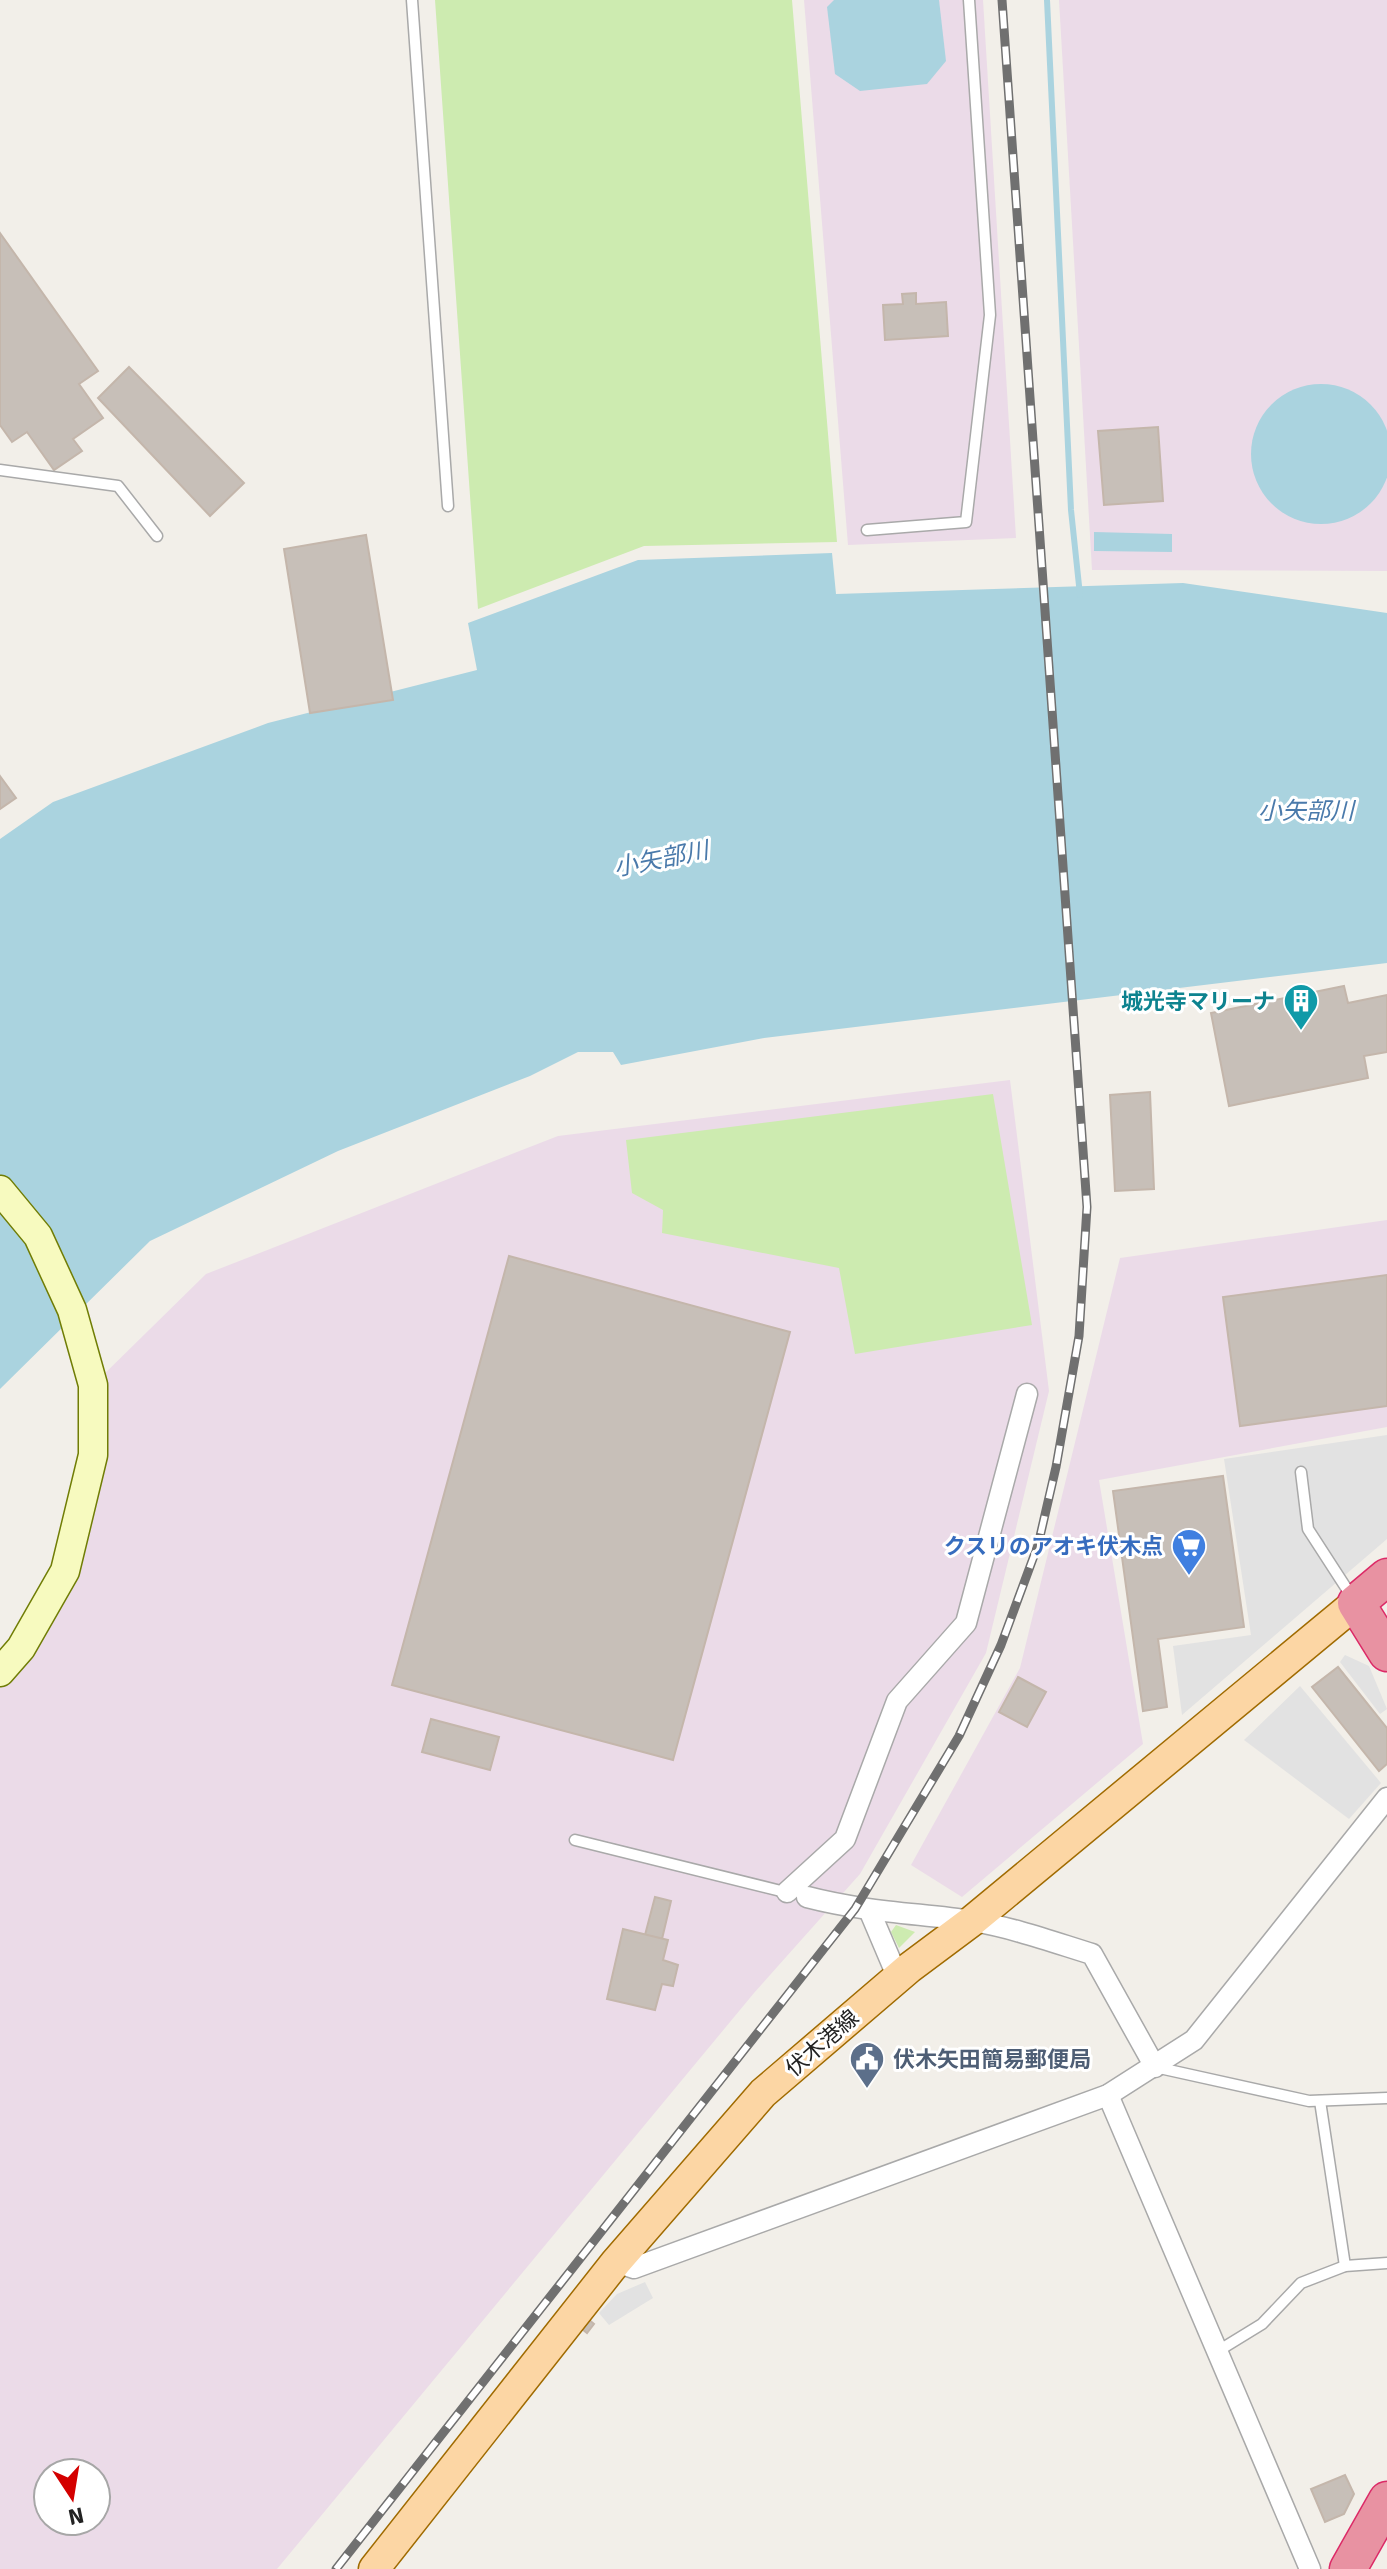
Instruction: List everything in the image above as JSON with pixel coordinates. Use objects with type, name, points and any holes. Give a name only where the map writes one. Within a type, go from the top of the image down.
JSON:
[{"type":"highway","points":[[1387,1577],[1356,1603],[1387,1653]]},
{"type":"highway","points":[[1348,2569],[1387,2502]]},
{"type":"main road","name":"伏木港線","points":[[374,2569],[616,2262],[763,2093],[898,1978],[972,1921],[1356,1603]]},
{"type":"street","points":[[0,1190],[38,1236],[72,1310],[93,1385],[93,1455],[65,1571],[21,1648],[0,1672]]},
{"type":"street","points":[[1027,1394],[966,1623],[897,1701],[845,1839],[797,1895],[870,1912],[972,1921],[1012,1929],[1092,1954],[1155,2067]]},
{"type":"street","points":[[616,2262],[634,2268],[1108,2095],[1155,2067],[1194,2040],[1387,1798]]},
{"type":"street","points":[[870,1912],[898,1978]]},
{"type":"street","points":[[1108,2095],[1310,2569]]},
{"type":"lane","points":[[412,0],[448,506]]},
{"type":"lane","points":[[867,530],[966,522],[990,315],[969,0]]},
{"type":"lane","points":[[0,470],[118,486],[157,536]]},
{"type":"lane","points":[[1301,1472],[1308,1529],[1356,1603]]},
{"type":"lane","points":[[575,1840],[797,1895]]},
{"type":"lane","points":[[1155,2067],[1320,2101],[1387,2098]]},
{"type":"lane","points":[[1320,2101],[1345,2266]]},
{"type":"lane","points":[[1218,2351],[1262,2324],[1301,2283],[1345,2266],[1387,2263]]},
{"type":"shaded area","points":[[804,0],[983,0],[1016,538],[848,545]]},
{"type":"shaded area","points":[[1059,0],[1387,0],[1387,571],[1092,570]]},
{"type":"shaded area","points":[[1010,1080],[1049,1391],[986,1653],[860,1874],[754,1993],[277,2569],[0,2569],[0,1672],[65,1571],[93,1385],[206,1274],[558,1136]]},
{"type":"shaded area","points":[[1387,1220],[1387,1427],[1099,1480],[1143,1744],[962,1897],[911,1865],[1020,1668],[1120,1258]]},
{"type":"shaded area","points":[[1387,1435],[1387,1539],[1182,1715],[1173,1646],[1251,1635],[1224,1459]]},
{"type":"shaded area","points":[[1345,1655],[1369,1666],[1387,1709],[1380,1714],[1340,1662]]},
{"type":"shaded area","points":[[1300,1686],[1381,1783],[1349,1819],[1244,1740]]},
{"type":"shaded area","points":[[645,2282],[653,2298],[609,2325],[599,2313],[617,2294]]},
{"type":"green space","points":[[435,0],[792,0],[837,542],[644,546],[478,609]]},
{"type":"green space","points":[[993,1094],[1032,1325],[855,1354],[839,1268],[662,1233],[663,1210],[632,1193],[626,1140]]},
{"type":"green space","points":[[896,1925],[915,1932],[899,1948],[891,1932]]},
{"type":"water","points":[[834,0],[939,0],[946,61],[927,84],[860,91],[835,74],[827,7]]},
{"type":"water","points":[[1321,384],[1348,389],[1371,404],[1386,427],[1391,454],[1386,481],[1371,504],[1348,519],[1321,524],[1294,519],[1271,504],[1256,481],[1251,454],[1256,427],[1271,404],[1294,389]]},
{"type":"water","points":[[1094,532],[1172,534],[1172,552],[1094,551]]},
{"type":"water","name":"小矢部川","points":[[832,553],[836,594],[1183,583],[1387,613],[1387,963],[764,1038],[621,1065],[613,1052],[578,1052],[530,1076],[338,1151],[150,1241],[0,1389],[0,839],[53,802],[268,723],[477,670],[468,623],[638,560]]},
{"type":"building","points":[[0,233],[98,371],[79,384],[103,418],[73,439],[82,451],[54,470],[27,432],[12,442],[0,425]]},
{"type":"building","points":[[916,293],[916,304],[946,302],[948,336],[885,340],[883,305],[903,304],[902,294]]},
{"type":"building","points":[[129,367],[244,483],[210,516],[98,398]]},
{"type":"building","points":[[1158,427],[1163,501],[1104,505],[1098,431]]},
{"type":"building","points":[[366,535],[393,700],[310,713],[284,549]]},
{"type":"building","points":[[0,776],[16,798],[0,809]]},
{"type":"building","name":"城光寺マリーナ","points":[[1344,986],[1348,1003],[1387,995],[1387,1052],[1364,1056],[1368,1078],[1229,1106],[1211,1013]]},
{"type":"building","points":[[1150,1092],[1154,1189],[1115,1191],[1110,1095]]},
{"type":"building","points":[[509,1256],[790,1332],[673,1760],[392,1685]]},
{"type":"building","points":[[1387,1275],[1387,1406],[1240,1426],[1223,1297]]},
{"type":"building","points":[[1223,1476],[1244,1627],[1158,1639],[1167,1707],[1143,1711],[1113,1491]]},
{"type":"building","points":[[1338,1667],[1387,1728],[1387,1764],[1379,1771],[1312,1687]]},
{"type":"building","points":[[1018,1677],[1046,1692],[1027,1727],[999,1712]]},
{"type":"building","points":[[431,1719],[499,1737],[490,1770],[422,1752]]},
{"type":"building","points":[[655,1897],[671,1901],[662,1939],[645,1935]]},
{"type":"building","points":[[623,1929],[668,1940],[663,1960],[678,1965],[673,1986],[662,1984],[655,2010],[607,1999]]},
{"type":"building","points":[[583,2315],[594,2324],[587,2333],[576,2324]]},
{"type":"building","points":[[1345,2475],[1354,2494],[1344,2514],[1325,2522],[1311,2489]]},
{"type":"waterway","points":[[1047,0],[1071,510],[1080,595]]},
{"type":"railway","points":[[336,2569],[855,1909],[959,1736],[1001,1645],[1038,1545],[1056,1467],[1079,1336],[1087,1207],[1002,0]]},
{"type":"place","name":"城光寺マリーナ","points":[[1301,1032]]},
{"type":"place","name":"クスリのアオキ伏木点","points":[[1189,1577]]},
{"type":"place","name":"伏木矢田簡易郵便局","points":[[867,2090]]}]
